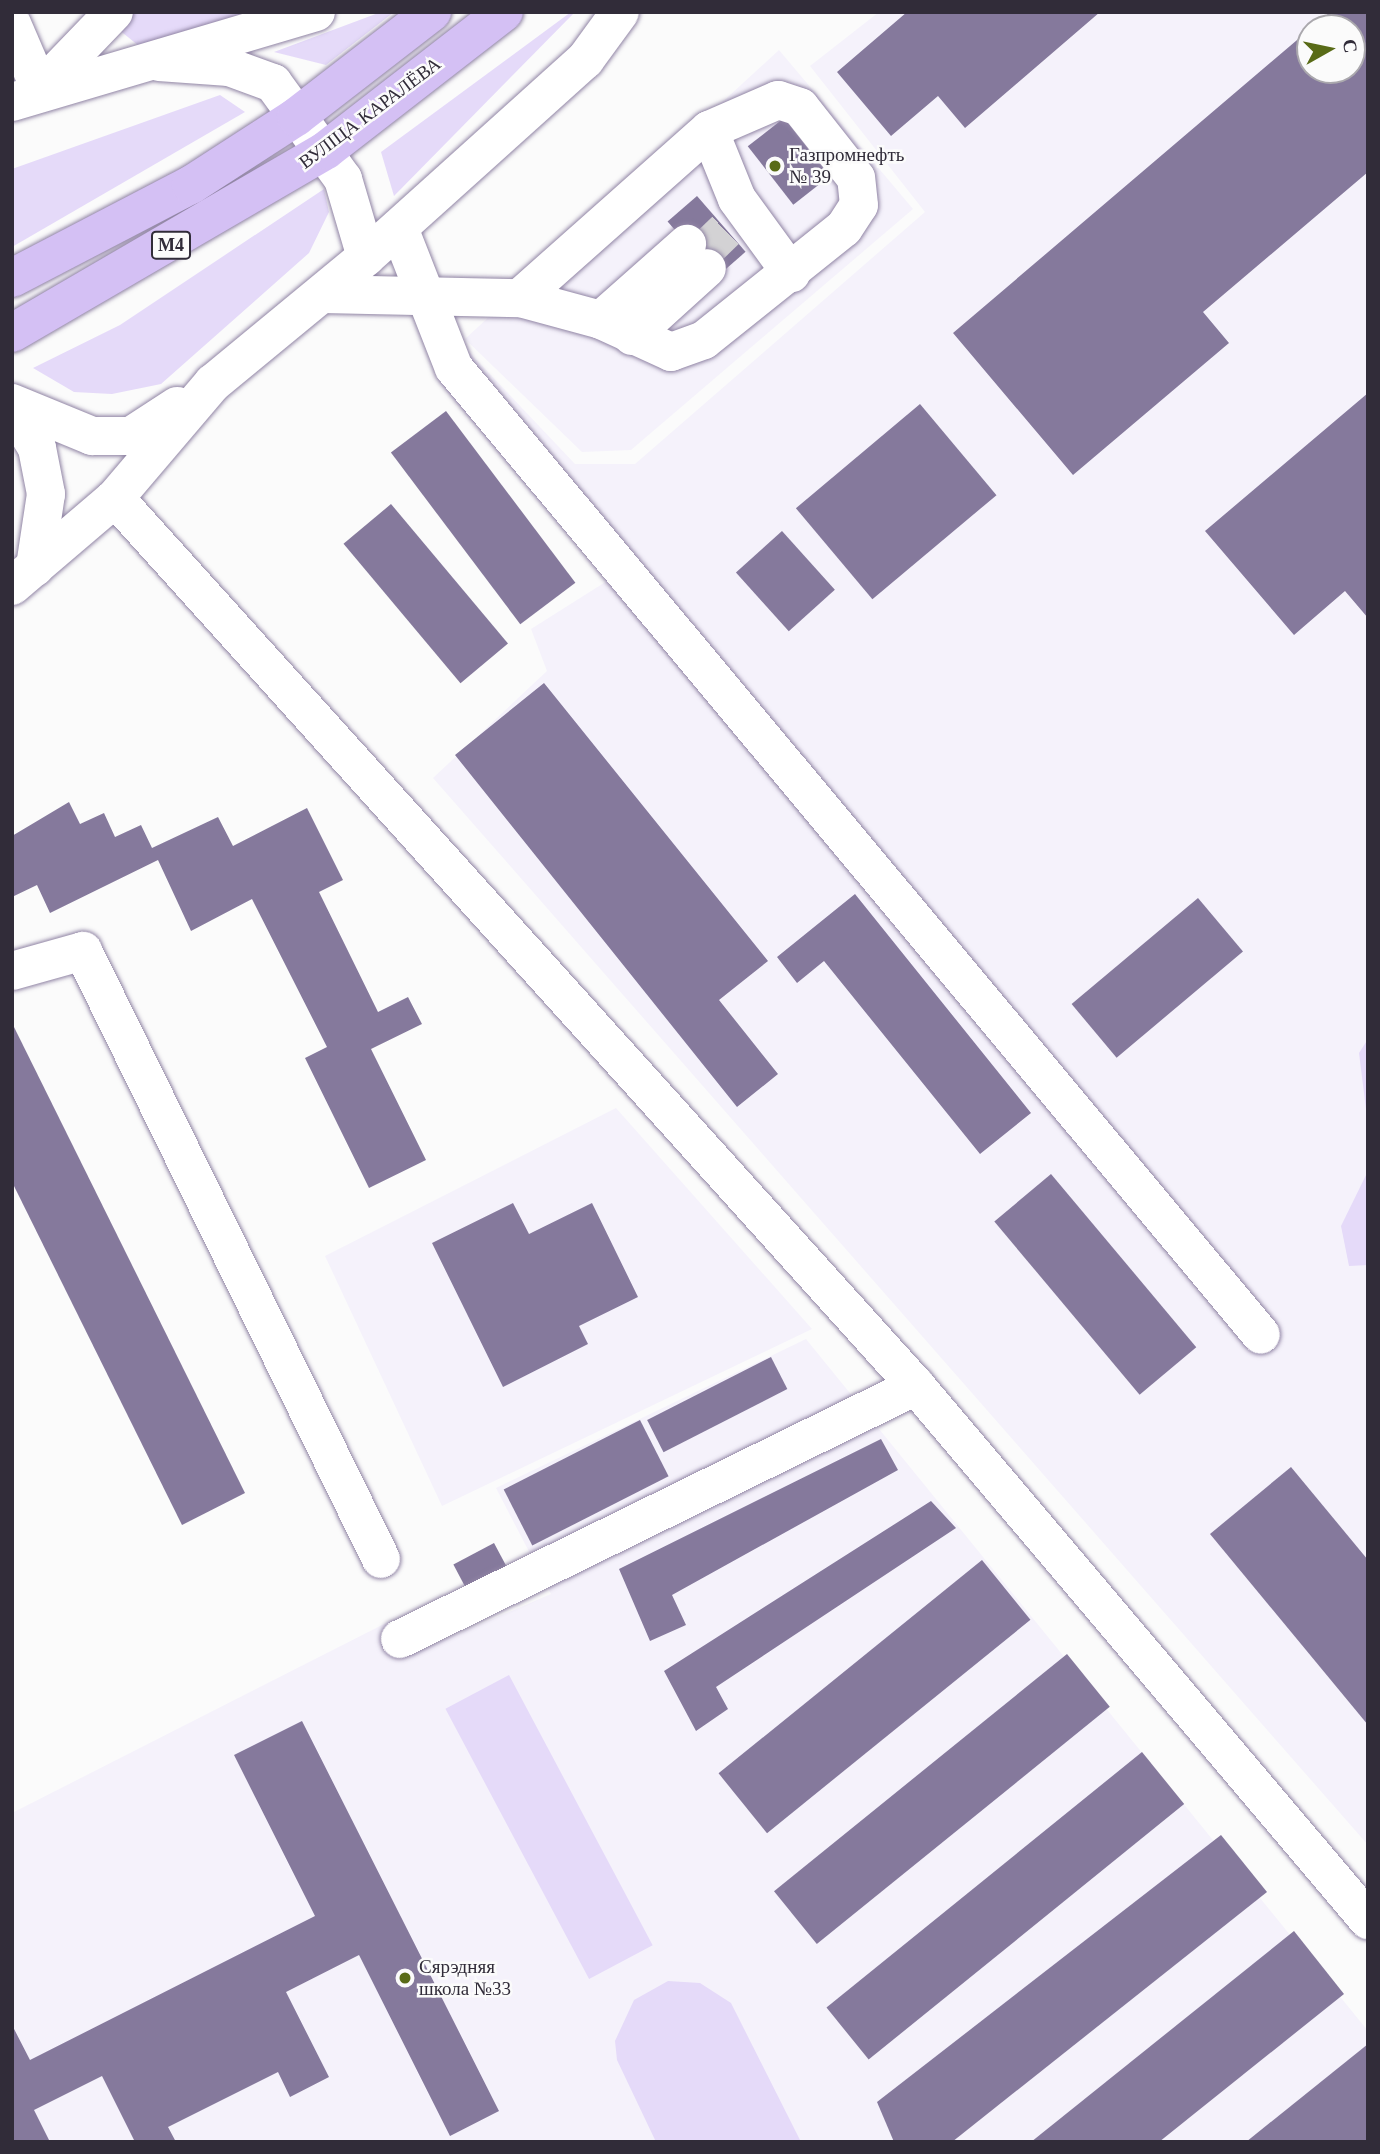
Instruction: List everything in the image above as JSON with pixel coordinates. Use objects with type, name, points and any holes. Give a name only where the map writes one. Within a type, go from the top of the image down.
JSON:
[{"type":"main road","name":"М4","points":[[12,278],[191,185],[296,117],[432,12]]},
{"type":"main road","name":"ВУЛІЦА КАРАЛЁВА","points":[[12,333],[326,150],[504,12]]},
{"type":"street","points":[[22,101],[114,12]]},
{"type":"street","points":[[22,101],[159,62],[316,12]]},
{"type":"street","points":[[12,405],[92,436],[131,436],[214,383],[366,257],[585,60],[620,12]]},
{"type":"street","points":[[12,24],[22,101]]},
{"type":"street","points":[[159,62],[229,67],[273,83],[296,117],[326,150],[343,178],[366,257]]},
{"type":"street","points":[[322,294],[520,298],[616,328],[671,352],[688,348],[791,273],[845,228],[859,205],[856,178],[800,107],[778,100],[709,130],[520,298]]},
{"type":"street","points":[[709,130],[737,221],[791,273]]},
{"type":"street","points":[[399,228],[454,368],[1261,1335]]},
{"type":"street","points":[[616,328],[697,256]]},
{"type":"street","points":[[23,576],[115,498],[214,383]]},
{"type":"street","points":[[12,405],[37,448],[46,494],[23,576]]},
{"type":"street","points":[[115,498],[916,1387],[1368,1920]]},
{"type":"street","points":[[12,971],[83,951],[381,1559]]},
{"type":"street","points":[[400,1639],[916,1387]]},
{"type":"shaded area","points":[[97,12],[281,12],[139,46]]},
{"type":"shaded area","points":[[381,12],[394,12],[326,65],[274,52]]},
{"type":"shaded area","points":[[571,12],[575,12],[394,196],[381,152]]},
{"type":"shaded area","points":[[879,12],[1368,12],[1368,1845],[433,778],[547,671],[531,629],[607,581],[439,382],[469,352],[575,464],[635,464],[925,212],[810,66]]},
{"type":"shaded area","points":[[779,50],[913,209],[631,450],[582,452],[465,339]]},
{"type":"shaded area","points":[[220,95],[245,112],[12,247],[12,169]]},
{"type":"shaded area","points":[[324,189],[329,212],[309,253],[161,384],[112,394],[74,392],[33,368],[120,325]]},
{"type":"shaded area","points":[[1368,1039],[1368,1125],[1359,1053]]},
{"type":"shaded area","points":[[616,1108],[812,1329],[442,1506],[325,1256]]},
{"type":"shaded area","points":[[1368,1171],[1368,1265],[1349,1266],[1341,1226]]},
{"type":"shaded area","points":[[806,1339],[1368,2031],[1368,2142],[12,2142],[12,1813],[388,1622],[409,1655],[551,1594],[496,1488]]},
{"type":"shaded area","points":[[509,1675],[653,1945],[589,1979],[445,1709]]},
{"type":"shaded area","points":[[668,1981],[700,1983],[731,2003],[801,2142],[656,2142],[617,2060],[615,2041],[634,2000]]},
{"type":"building","points":[[907,12],[1100,12],[965,128],[938,96],[891,136],[837,72]]},
{"type":"building","points":[[1368,12],[1368,172],[1203,312],[1229,343],[1073,475],[953,333],[1296,41],[1296,84],[1366,84],[1366,14],[1328,14]]},
{"type":"building","points":[[784,118],[830,176],[793,205],[748,146]]},
{"type":"building","points":[[697,196],[746,252],[716,277],[668,222]]},
{"type":"building","points":[[1368,393],[1368,618],[1345,591],[1294,635],[1205,531]]},
{"type":"building","points":[[920,404],[996,495],[872,599],[796,508]]},
{"type":"building","points":[[446,411],[575,583],[520,624],[391,453]]},
{"type":"building","points":[[391,504],[508,643],[460,683],[344,544]]},
{"type":"building","points":[[782,531],[835,590],[789,631],[736,572]]},
{"type":"building","points":[[544,683],[768,961],[719,1000],[778,1074],[737,1107],[455,755]]},
{"type":"building","points":[[69,802],[80,824],[104,813],[115,837],[141,825],[152,848],[218,817],[233,846],[307,808],[343,880],[319,892],[378,1012],[408,997],[422,1024],[371,1049],[426,1160],[369,1188],[305,1058],[327,1047],[252,899],[191,931],[158,860],[50,913],[37,885],[12,897],[12,836]]},
{"type":"building","points":[[855,894],[1031,1113],[980,1154],[824,961],[797,983],[777,957]]},
{"type":"building","points":[[1198,898],[1243,952],[1117,1058],[1072,1004]]},
{"type":"building","points":[[12,1023],[245,1493],[182,1525],[12,1182]]},
{"type":"building","points":[[1051,1174],[1196,1347],[1140,1395],[994,1222]]},
{"type":"building","points":[[513,1203],[529,1234],[592,1203],[638,1297],[579,1326],[588,1344],[503,1387],[432,1243]]},
{"type":"building","points":[[771,1357],[787,1389],[663,1452],[647,1420]]},
{"type":"building","points":[[640,1420],[669,1476],[532,1546],[504,1489]]},
{"type":"building","points":[[881,1439],[898,1470],[672,1595],[686,1625],[650,1641],[619,1569]]},
{"type":"building","points":[[1291,1467],[1368,1560],[1368,1725],[1210,1534]]},
{"type":"building","points":[[931,1501],[956,1528],[716,1687],[728,1709],[696,1731],[664,1671]]},
{"type":"building","points":[[494,1543],[507,1567],[466,1588],[453,1565]]},
{"type":"building","points":[[982,1560],[1030,1620],[767,1833],[719,1773]]},
{"type":"building","points":[[1067,1654],[1110,1707],[817,1944],[774,1891]]},
{"type":"building","points":[[302,1721],[499,2111],[450,2136],[359,1955],[286,1992],[329,2077],[290,2097],[278,2072],[168,2127],[176,2142],[135,2142],[102,2076],[34,2110],[50,2142],[12,2142],[12,2025],[30,2060],[315,1916],[234,1755]]},
{"type":"building","points":[[1142,1752],[1184,1804],[869,2060],[826,2008]]},
{"type":"building","points":[[1221,1835],[1267,1892],[952,2142],[894,2142],[877,2102]]},
{"type":"building","points":[[1294,1931],[1344,1994],[1159,2142],[1031,2142]]},
{"type":"building","points":[[1368,2044],[1368,2142],[1246,2142]]},
{"type":"tunnel","points":[[698,257],[726,230]]},
{"type":"place","name":"Газпромнефть № 39","points":[[775,166]]},
{"type":"place","name":"Сярэдняя школа №33","points":[[405,1978]]}]
